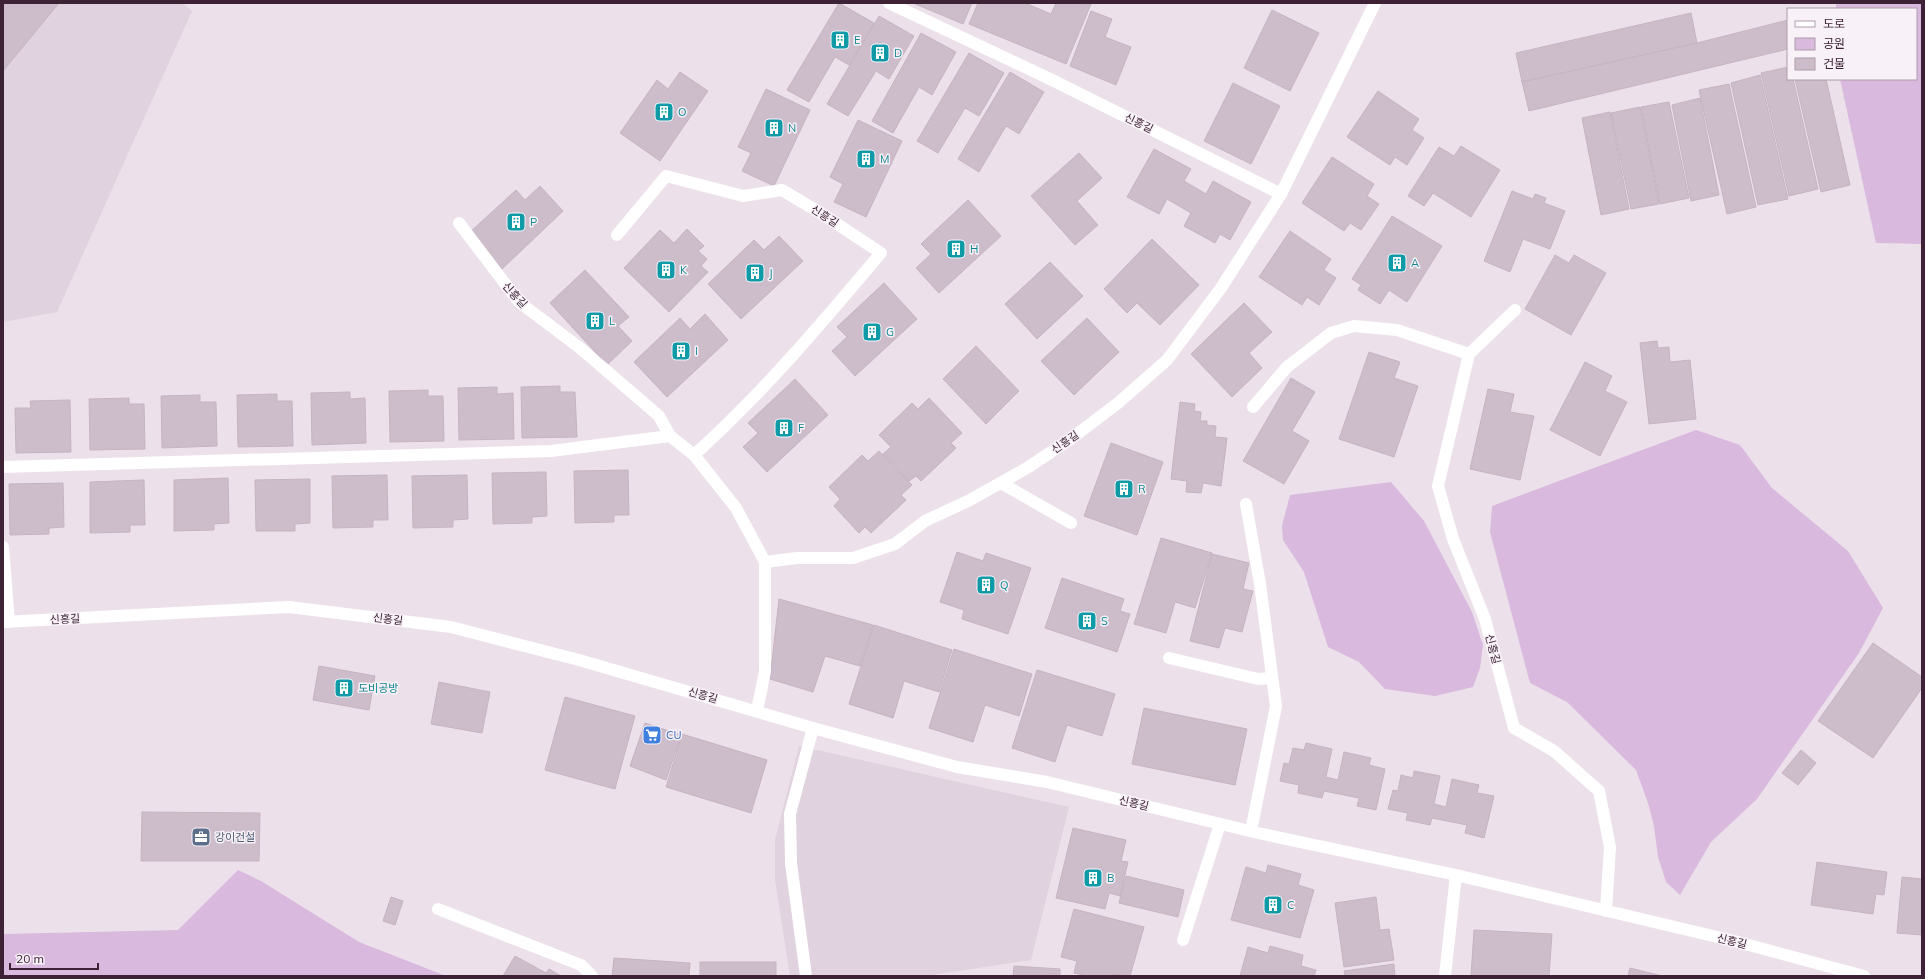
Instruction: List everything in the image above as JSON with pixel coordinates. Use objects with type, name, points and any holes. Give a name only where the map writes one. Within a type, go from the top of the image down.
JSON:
[{"type":"street","name":"신흥길","points":[[889,3],[1050,79],[1281,194]]},
{"type":"street","name":"신흥길","points":[[765,562],[798,558],[853,558],[895,544],[925,521],[968,501],[1001,483],[1072,438],[1118,403],[1167,360],[1221,288],[1281,194],[1375,3]]},
{"type":"street","name":"신흥길","points":[[617,235],[666,176],[743,196],[782,190],[822,214],[881,253],[823,321],[730,423],[694,455]]},
{"type":"street","name":"신흥길","points":[[459,224],[519,302],[580,348],[659,416],[670,436],[694,455],[736,508],[765,562],[765,671],[757,711]]},
{"type":"street","points":[[1252,407],[1294,362],[1331,333],[1354,326],[1397,330],[1469,354],[1515,310]]},
{"type":"street","name":"신흥길","points":[[1469,354],[1438,486],[1453,539],[1485,619],[1514,728],[1554,751],[1599,791],[1610,847],[1606,911]]},
{"type":"street","points":[[3,467],[551,451],[670,436]]},
{"type":"street","points":[[1001,483],[1071,523]]},
{"type":"street","points":[[1246,504],[1260,584],[1276,706],[1251,831]]},
{"type":"street","name":"신흥길","points":[[3,547],[6,622],[289,607],[451,627],[578,660],[813,728],[957,767],[1047,782],[1220,824],[1456,875],[1734,941],[1859,976]]},
{"type":"street","points":[[1169,658],[1258,679],[1272,678]]},
{"type":"street","points":[[806,976],[791,863],[790,814],[813,728]]},
{"type":"street","points":[[1183,940],[1220,824]]},
{"type":"street","points":[[1445,976],[1456,875]]},
{"type":"street","points":[[438,909],[581,965],[592,976]]},
{"type":"shaded area","points":[[3,3],[182,3],[192,11],[57,312],[3,322]]},
{"type":"shaded area","points":[[799,746],[1069,807],[1031,960],[925,976],[790,976],[775,880],[775,840]]},
{"type":"green space","points":[[1836,3],[1922,3],[1922,244],[1876,243],[1840,80],[1917,80],[1917,8],[1836,8]]},
{"type":"green space","points":[[1696,430],[1740,445],[1772,488],[1848,551],[1883,608],[1859,653],[1757,799],[1711,842],[1680,895],[1666,882],[1658,857],[1654,826],[1648,803],[1636,770],[1567,702],[1530,683],[1490,532],[1492,506]]},
{"type":"green space","points":[[1391,482],[1424,521],[1472,612],[1483,645],[1480,668],[1473,687],[1435,696],[1385,689],[1359,662],[1328,647],[1304,572],[1283,540],[1282,526],[1290,495]]},
{"type":"green space","points":[[238,870],[261,881],[359,942],[446,976],[3,976],[3,934],[178,930]]},
{"type":"building","points":[[3,3],[59,3],[3,71]]},
{"type":"building","name":"E","points":[[839,3],[874,23],[849,65],[835,57],[809,102],[787,90]]},
{"type":"building","points":[[913,3],[972,3],[963,24]]},
{"type":"building","points":[[978,3],[1025,3],[1051,14],[1056,3],[1091,4],[1066,64],[969,24]]},
{"type":"building","points":[[1272,10],[1319,33],[1290,91],[1244,68]]},
{"type":"building","points":[[1091,11],[1112,19],[1105,37],[1131,47],[1116,85],[1070,66]]},
{"type":"building","points":[[1691,13],[1697,43],[1522,82],[1516,53]]},
{"type":"building","name":"D","points":[[879,16],[914,36],[889,79],[876,71],[848,116],[827,104]]},
{"type":"building","points":[[1787,20],[1787,49],[1529,111],[1522,82],[1697,43]]},
{"type":"building","points":[[921,33],[956,52],[932,95],[919,87],[893,133],[872,121]]},
{"type":"building","points":[[969,53],[1004,73],[979,116],[965,108],[938,153],[917,141]]},
{"type":"building","points":[[1787,67],[1787,80],[1793,80],[1818,189],[1789,196],[1761,73]]},
{"type":"building","name":"O","points":[[680,72],[708,91],[660,161],[620,133],[657,80],[668,89]]},
{"type":"building","points":[[1010,72],[1044,92],[1019,134],[1006,126],[979,172],[958,159]]},
{"type":"building","points":[[1760,75],[1788,199],[1758,205],[1731,83]]},
{"type":"building","points":[[1795,80],[1826,80],[1850,185],[1821,192]]},
{"type":"building","points":[[1233,83],[1280,106],[1251,164],[1204,141]]},
{"type":"building","points":[[1729,84],[1756,207],[1727,214],[1699,90]]},
{"type":"building","name":"N","points":[[766,89],[810,110],[774,186],[742,171],[751,153],[738,147]]},
{"type":"building","points":[[1378,91],[1419,119],[1412,130],[1424,138],[1407,165],[1395,157],[1390,165],[1347,137]]},
{"type":"building","points":[[1700,98],[1719,195],[1691,201],[1672,105]]},
{"type":"building","points":[[1669,102],[1689,198],[1660,204],[1641,107]]},
{"type":"building","points":[[1640,107],[1659,204],[1631,209],[1611,113]]},
{"type":"building","points":[[1610,112],[1629,209],[1601,215],[1582,118]]},
{"type":"building","name":"M","points":[[858,120],[902,141],[866,217],[834,202],[843,184],[830,177]]},
{"type":"building","points":[[1461,146],[1500,170],[1471,217],[1433,193],[1424,206],[1408,196],[1439,147],[1454,156]]},
{"type":"building","points":[[1154,149],[1191,169],[1184,181],[1206,194],[1213,181],[1251,202],[1230,240],[1220,234],[1215,243],[1184,226],[1191,213],[1167,199],[1159,214],[1127,197]]},
{"type":"building","points":[[1079,153],[1102,178],[1077,201],[1098,225],[1075,245],[1031,196]]},
{"type":"building","points":[[1332,157],[1374,184],[1367,196],[1379,204],[1361,230],[1350,223],[1344,231],[1302,203]]},
{"type":"building","name":"P","points":[[540,186],[563,211],[502,269],[469,233],[516,190],[525,200]]},
{"type":"building","points":[[1512,191],[1533,199],[1535,194],[1546,198],[1544,203],[1565,211],[1550,249],[1523,239],[1510,272],[1484,261]]},
{"type":"building","name":"H","points":[[968,200],[1001,236],[939,293],[916,268],[931,254],[921,244]]},
{"type":"building","name":"A","points":[[1392,216],[1442,246],[1407,302],[1389,290],[1380,304],[1358,290],[1361,285],[1352,279]]},
{"type":"building","name":"K","points":[[687,229],[704,246],[698,251],[707,259],[701,266],[708,272],[669,312],[624,268],[660,230],[674,243]]},
{"type":"building","points":[[1290,231],[1331,259],[1324,270],[1336,278],[1319,305],[1307,297],[1302,305],[1259,277]]},
{"type":"building","name":"J","points":[[779,236],[803,261],[741,319],[708,284],[754,240],[764,250]]},
{"type":"building","points":[[1152,239],[1199,285],[1160,325],[1137,303],[1127,313],[1104,289]]},
{"type":"building","points":[[1555,255],[1569,263],[1574,255],[1606,273],[1571,335],[1525,309]]},
{"type":"building","points":[[1050,262],[1083,296],[1037,339],[1005,304]]},
{"type":"building","name":"L","points":[[585,270],[629,317],[618,326],[632,341],[607,365],[550,303]]},
{"type":"building","name":"G","points":[[884,283],[917,319],[855,376],[832,351],[847,337],[837,327]]},
{"type":"building","points":[[1244,303],[1272,332],[1249,353],[1262,368],[1232,397],[1191,354]]},
{"type":"building","name":"I","points":[[705,314],[728,340],[667,397],[634,362],[680,318],[690,329]]},
{"type":"building","points":[[1087,318],[1119,352],[1074,395],[1041,361]]},
{"type":"building","points":[[1657,341],[1658,348],[1669,347],[1670,362],[1690,360],[1696,419],[1649,424],[1640,343]]},
{"type":"building","points":[[976,346],[1019,391],[986,424],[943,379]]},
{"type":"building","points":[[1369,352],[1400,362],[1394,378],[1418,386],[1394,457],[1339,439]]},
{"type":"building","points":[[1585,362],[1612,376],[1605,391],[1627,402],[1600,456],[1550,430]]},
{"type":"building","points":[[1291,378],[1315,392],[1292,431],[1309,441],[1284,484],[1243,461]]},
{"type":"building","name":"F","points":[[795,379],[828,415],[767,472],[743,447],[758,433],[748,423]]},
{"type":"building","points":[[560,386],[560,392],[575,392],[577,437],[522,438],[521,387]]},
{"type":"building","points":[[497,387],[497,394],[513,393],[514,439],[459,440],[458,388]]},
{"type":"building","points":[[1488,389],[1514,394],[1510,412],[1534,416],[1520,480],[1470,469]]},
{"type":"building","points":[[428,390],[428,396],[443,396],[444,441],[390,442],[389,391]]},
{"type":"building","points":[[350,392],[350,399],[365,398],[366,443],[312,445],[311,393]]},
{"type":"building","points":[[277,394],[277,401],[292,401],[293,446],[238,447],[237,395]]},
{"type":"building","points":[[200,395],[200,402],[216,402],[217,446],[162,448],[161,396]]},
{"type":"building","points":[[129,398],[129,404],[144,404],[145,449],[90,450],[89,399]]},
{"type":"building","points":[[929,398],[962,433],[951,443],[956,448],[921,481],[916,476],[909,481],[883,454],[891,447],[879,435],[912,403],[918,409]]},
{"type":"building","points":[[70,400],[71,452],[16,453],[15,408],[31,408],[30,401]]},
{"type":"building","points":[[1180,402],[1195,404],[1194,411],[1201,412],[1200,421],[1207,421],[1207,425],[1216,426],[1215,437],[1227,438],[1221,486],[1203,483],[1201,493],[1186,492],[1187,481],[1171,479]]},
{"type":"building","name":"R","points":[[1111,443],[1163,462],[1137,535],[1084,516]]},
{"type":"building","points":[[879,451],[912,485],[901,495],[906,500],[871,533],[865,527],[859,533],[834,506],[840,499],[829,487],[862,455],[868,461]]},
{"type":"building","points":[[628,470],[629,515],[614,515],[614,522],[575,523],[574,471]]},
{"type":"building","points":[[546,472],[547,516],[532,517],[532,523],[493,524],[492,473]]},
{"type":"building","points":[[387,475],[388,520],[373,520],[373,527],[333,528],[332,476]]},
{"type":"building","points":[[467,475],[468,519],[453,520],[453,527],[413,528],[412,476]]},
{"type":"building","points":[[228,478],[229,523],[214,524],[214,530],[174,531],[174,480]]},
{"type":"building","points":[[310,479],[310,523],[295,524],[295,531],[256,531],[255,480]]},
{"type":"building","points":[[144,480],[145,525],[130,525],[130,532],[90,533],[90,482]]},
{"type":"building","points":[[63,483],[64,527],[49,528],[49,534],[10,535],[9,484]]},
{"type":"building","points":[[1161,538],[1212,553],[1195,608],[1175,602],[1166,633],[1134,624]]},
{"type":"building","name":"Q","points":[[957,552],[983,561],[986,553],[1031,568],[1008,634],[962,619],[964,610],[940,602]]},
{"type":"building","points":[[1212,554],[1249,563],[1243,589],[1253,591],[1242,632],[1225,628],[1219,648],[1190,641]]},
{"type":"building","name":"S","points":[[1062,578],[1124,599],[1120,611],[1130,614],[1117,652],[1045,628]]},
{"type":"building","points":[[779,599],[873,625],[860,666],[825,656],[813,692],[770,679]]},
{"type":"building","points":[[874,625],[952,650],[939,692],[904,681],[893,718],[849,704]]},
{"type":"building","points":[[1873,643],[1922,677],[1922,688],[1873,758],[1818,721]]},
{"type":"building","points":[[954,649],[1032,674],[1019,716],[985,705],[973,742],[929,728]]},
{"type":"building","name":"도비공방","points":[[319,666],[375,676],[369,710],[313,700]]},
{"type":"building","points":[[1037,670],[1115,694],[1102,736],[1067,725],[1055,762],[1012,748]]},
{"type":"building","points":[[439,682],[490,692],[482,733],[431,724]]},
{"type":"building","points":[[565,697],[635,716],[615,789],[545,770]]},
{"type":"building","points":[[1144,708],[1247,729],[1235,785],[1132,764]]},
{"type":"building","points":[[645,723],[681,735],[666,780],[630,766]]},
{"type":"building","points":[[682,734],[767,760],[751,813],[666,787]]},
{"type":"building","points":[[1306,743],[1332,749],[1326,777],[1338,780],[1344,752],[1371,758],[1369,765],[1385,769],[1376,810],[1357,806],[1359,798],[1324,791],[1322,798],[1298,793],[1299,785],[1280,781],[1284,763],[1289,764],[1293,748],[1304,750]]},
{"type":"building","points":[[1801,750],[1816,763],[1798,785],[1782,773]]},
{"type":"building","points":[[1414,771],[1440,776],[1434,804],[1446,807],[1452,779],[1479,785],[1477,793],[1494,796],[1484,838],[1465,833],[1467,825],[1432,818],[1430,825],[1406,820],[1408,813],[1388,809],[1393,790],[1398,791],[1401,775],[1413,778]]},
{"type":"building","name":"강이건설","points":[[142,812],[260,813],[259,861],[141,861]]},
{"type":"building","name":"B","points":[[1073,828],[1126,840],[1121,861],[1128,862],[1120,896],[1109,893],[1105,909],[1056,898]]},
{"type":"building","points":[[1817,862],[1887,872],[1884,895],[1876,894],[1873,914],[1811,905]]},
{"type":"building","name":"C","points":[[1268,865],[1301,874],[1298,885],[1314,890],[1300,938],[1231,920],[1246,867],[1266,873]]},
{"type":"building","points":[[1126,876],[1184,890],[1178,917],[1119,903]]},
{"type":"building","points":[[1902,877],[1922,879],[1922,935],[1897,933]]},
{"type":"building","points":[[391,897],[403,901],[395,925],[383,921]]},
{"type":"building","points":[[1376,897],[1380,930],[1389,929],[1394,960],[1344,967],[1335,903]]},
{"type":"building","points":[[1074,909],[1144,927],[1130,976],[1109,974],[1109,976],[1087,976],[1074,973],[1077,961],[1061,957]]},
{"type":"building","points":[[1474,930],[1552,934],[1549,976],[1471,976]]},
{"type":"building","points":[[1270,946],[1303,955],[1301,966],[1316,970],[1314,976],[1240,976],[1248,947],[1268,953]]},
{"type":"building","points":[[515,956],[546,973],[549,969],[561,976],[503,976]]},
{"type":"building","points":[[614,958],[690,963],[689,976],[612,976]]},
{"type":"building","points":[[700,962],[776,962],[776,976],[700,976]]},
{"type":"building","points":[[1394,964],[1395,976],[1345,976],[1344,971]]},
{"type":"building","points":[[1014,966],[1060,969],[1060,976],[1013,976]]},
{"type":"building","points":[[1630,968],[1662,976],[1628,976]]},
{"type":"place","name":"E","points":[[840,40]]},
{"type":"place","name":"D","points":[[880,53]]},
{"type":"place","name":"O","points":[[664,112]]},
{"type":"place","name":"N","points":[[774,128]]},
{"type":"place","name":"M","points":[[866,159]]},
{"type":"place","name":"P","points":[[516,222]]},
{"type":"place","name":"H","points":[[956,249]]},
{"type":"place","name":"A","points":[[1397,263]]},
{"type":"place","name":"K","points":[[666,270]]},
{"type":"place","name":"J","points":[[755,273]]},
{"type":"place","name":"L","points":[[595,321]]},
{"type":"place","name":"G","points":[[872,332]]},
{"type":"place","name":"I","points":[[681,351]]},
{"type":"place","name":"F","points":[[784,428]]},
{"type":"place","name":"R","points":[[1124,489]]},
{"type":"place","name":"Q","points":[[986,585]]},
{"type":"place","name":"S","points":[[1087,621]]},
{"type":"place","name":"도비공방","points":[[344,688]]},
{"type":"place","name":"CU","points":[[652,735]]},
{"type":"place","name":"강이건설","points":[[201,837]]},
{"type":"place","name":"B","points":[[1093,878]]},
{"type":"place","name":"C","points":[[1273,905]]}]
